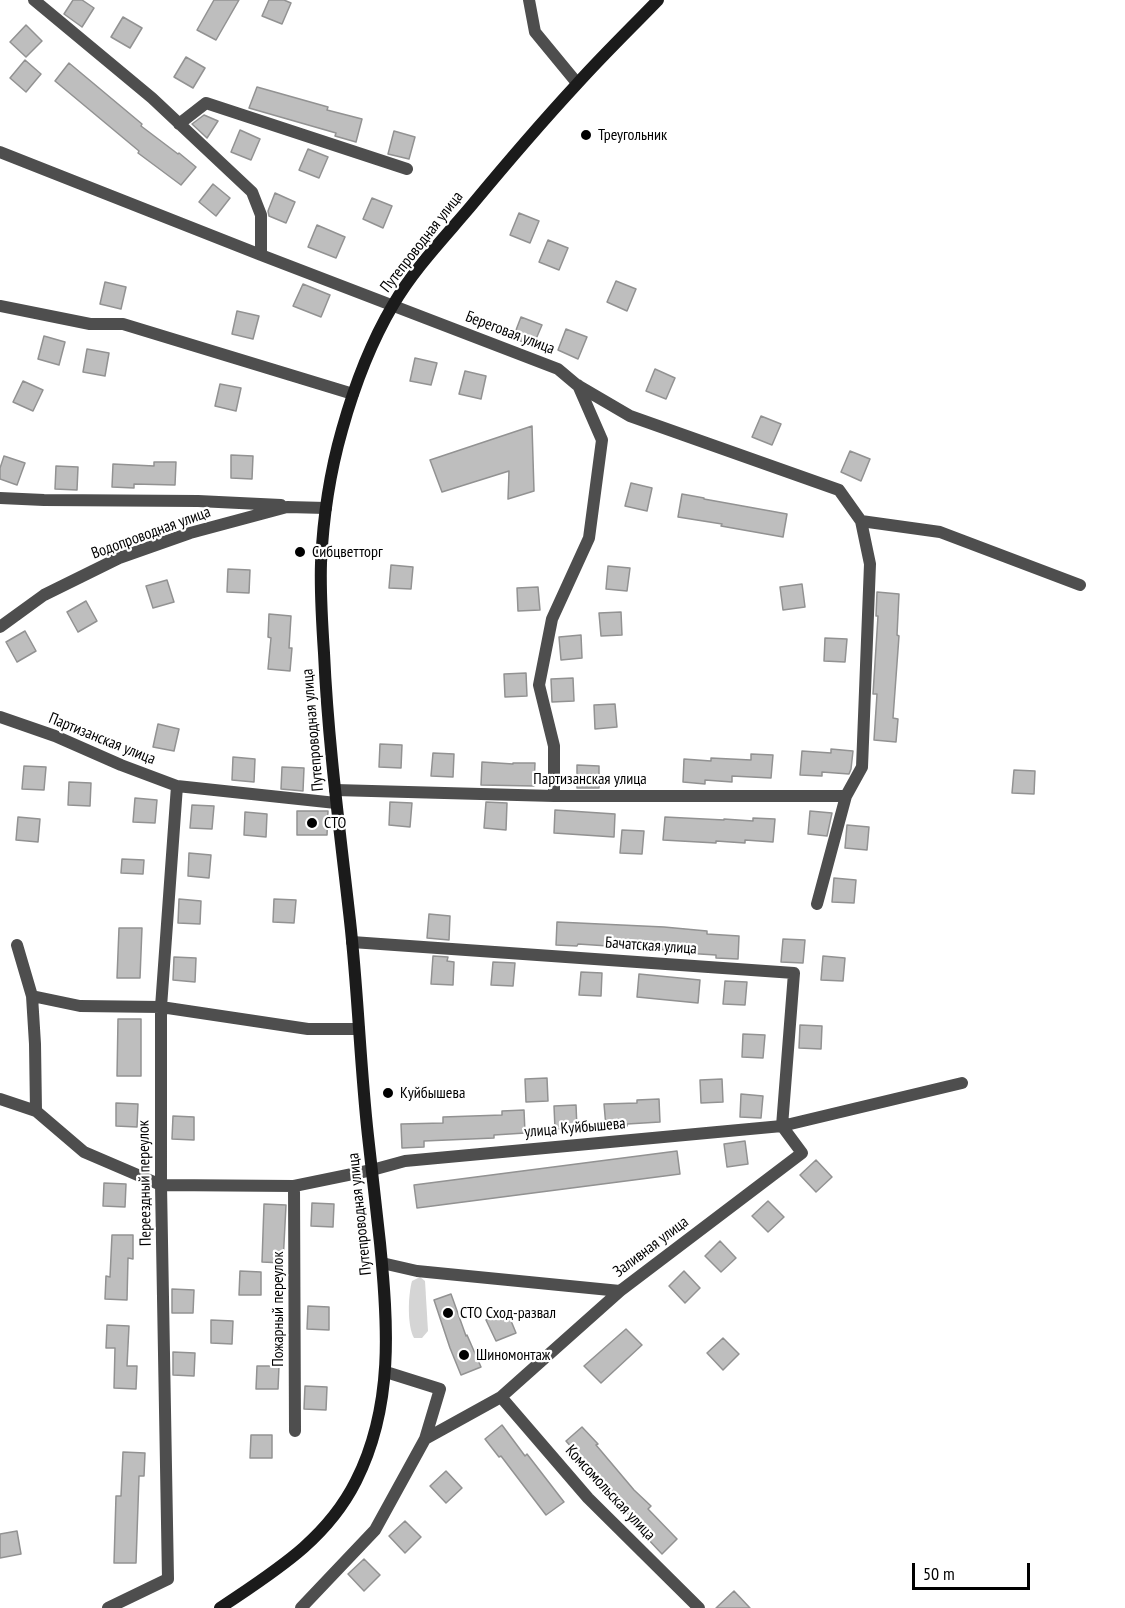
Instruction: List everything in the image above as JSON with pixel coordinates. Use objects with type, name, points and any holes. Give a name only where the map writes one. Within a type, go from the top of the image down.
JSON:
[{"type":"main road","name":"Путепроводная улица","points":[[220,1608],[300,1552],[325,1528],[341,1506],[355,1483],[375,1432],[386,1372],[386,1320],[382,1263],[352,942],[335,796],[322,611],[322,508],[340,435],[364,362],[393,304],[432,252],[520,148],[577,83],[658,0]]},
{"type":"street","points":[[34,0],[152,98],[252,192],[261,215],[261,255]]},
{"type":"street","points":[[528,0],[535,32],[577,83]]},
{"type":"street","points":[[179,124],[206,102],[408,169]]},
{"type":"street","name":"Береговая улица","points":[[0,152],[558,369],[578,385],[630,416],[839,490],[861,521]]},
{"type":"street","points":[[0,306],[90,324],[123,324],[353,394]]},
{"type":"street","points":[[554,796],[554,746],[539,685],[552,619],[589,538],[602,440],[578,385]]},
{"type":"street","points":[[0,498],[198,501],[322,508]]},
{"type":"street","name":"Водопроводная улица","points":[[0,627],[44,595],[119,558],[190,533],[287,507],[322,508]]},
{"type":"street","points":[[817,904],[846,796],[862,767],[870,564],[861,521],[940,532],[1080,585]]},
{"type":"street","name":"Партизанская улица","points":[[0,717],[55,736],[121,765],[177,786],[335,796],[846,796]]},
{"type":"street","name":"Переездный переулок","points":[[108,1608],[168,1579],[161,1185],[161,1007],[177,786]]},
{"type":"street","name":"Бачатская улица","points":[[352,942],[794,973],[782,1126]]},
{"type":"street","points":[[17,945],[32,996],[36,1111]]},
{"type":"street","points":[[32,996],[80,1006],[161,1007],[308,1029],[359,1029]]},
{"type":"street","name":"улица Куйбышева","points":[[161,1185],[294,1186],[405,1161],[782,1126],[962,1083]]},
{"type":"street","points":[[0,1099],[36,1111],[84,1152],[161,1185]]},
{"type":"street","name":"Заливная улица","points":[[424,1439],[501,1398],[620,1291],[802,1153],[782,1126]]},
{"type":"street","name":"Пожарный переулок","points":[[294,1186],[295,1431]]},
{"type":"street","points":[[382,1263],[417,1272],[620,1291]]},
{"type":"street","points":[[301,1608],[375,1530],[424,1439],[440,1389],[386,1372]]},
{"type":"street","name":"Комсомольская улица","points":[[501,1398],[588,1498],[699,1608]]},
{"type":"shaded area","points":[[420,1277],[425,1281],[428,1331],[422,1338],[414,1338],[409,1318],[410,1294],[412,1281]]},
{"type":"building","points":[[73,0],[82,0],[94,8],[82,27],[64,14]]},
{"type":"building","points":[[214,0],[239,0],[216,40],[197,30]]},
{"type":"building","points":[[269,0],[284,0],[291,3],[282,24],[262,16]]},
{"type":"building","points":[[123,17],[142,28],[130,48],[111,37]]},
{"type":"building","points":[[26,25],[42,41],[26,57],[10,42]]},
{"type":"building","points":[[186,57],[205,68],[193,88],[174,77]]},
{"type":"building","points":[[25,60],[41,74],[26,92],[10,78]]},
{"type":"building","points":[[69,63],[142,124],[141,126],[196,167],[181,185],[138,153],[139,151],[55,81]]},
{"type":"building","points":[[257,87],[362,119],[356,142],[335,136],[336,133],[249,108]]},
{"type":"building","points":[[204,115],[218,121],[207,138],[192,124]]},
{"type":"building","points":[[240,130],[260,139],[251,160],[231,152]]},
{"type":"building","points":[[394,131],[415,137],[409,159],[388,154]]},
{"type":"building","points":[[308,149],[328,157],[319,178],[299,170]]},
{"type":"building","points":[[213,184],[230,198],[216,216],[199,202]]},
{"type":"building","points":[[275,193],[295,202],[286,223],[269,216],[268,211]]},
{"type":"building","points":[[372,198],[392,206],[383,228],[363,219]]},
{"type":"building","points":[[519,213],[539,221],[530,243],[510,235]]},
{"type":"building","points":[[317,225],[345,237],[336,258],[308,247]]},
{"type":"building","points":[[548,240],[568,248],[559,270],[539,262]]},
{"type":"building","points":[[616,281],[636,289],[627,311],[607,302]]},
{"type":"building","points":[[105,282],[126,287],[121,309],[100,304]]},
{"type":"building","points":[[303,284],[330,295],[321,317],[293,306]]},
{"type":"building","points":[[237,311],[259,316],[253,339],[232,334]]},
{"type":"building","points":[[521,317],[542,325],[533,346],[513,338]]},
{"type":"building","points":[[566,329],[587,337],[578,359],[558,350]]},
{"type":"building","points":[[44,336],[65,342],[59,365],[38,359]]},
{"type":"building","points":[[87,349],[109,353],[105,376],[83,372]]},
{"type":"building","points":[[415,358],[437,363],[431,385],[410,381]]},
{"type":"building","points":[[655,369],[675,378],[666,399],[646,391]]},
{"type":"building","points":[[465,371],[486,376],[481,399],[459,394]]},
{"type":"building","points":[[23,381],[43,390],[33,411],[13,402]]},
{"type":"building","points":[[220,384],[241,388],[236,411],[215,406]]},
{"type":"building","points":[[761,416],[781,424],[772,445],[752,437]]},
{"type":"building","points":[[532,426],[534,491],[508,499],[509,471],[442,492],[430,460]]},
{"type":"building","points":[[850,451],[870,459],[861,481],[841,472]]},
{"type":"building","points":[[231,455],[253,456],[252,479],[231,478]]},
{"type":"building","points":[[4,456],[25,463],[17,485],[0,479],[0,468]]},
{"type":"building","points":[[154,462],[176,462],[175,485],[134,484],[134,488],[112,487],[113,464],[154,466]]},
{"type":"building","points":[[56,466],[78,467],[77,490],[55,489]]},
{"type":"building","points":[[631,483],[652,488],[647,511],[625,506]]},
{"type":"building","points":[[682,494],[787,514],[783,537],[678,517]]},
{"type":"building","points":[[391,565],[413,567],[411,589],[389,588]]},
{"type":"building","points":[[608,566],[630,568],[627,591],[606,589]]},
{"type":"building","points":[[228,569],[250,570],[249,593],[227,592]]},
{"type":"building","points":[[167,580],[174,602],[153,608],[146,586]]},
{"type":"building","points":[[802,584],[805,607],[783,610],[780,587]]},
{"type":"building","points":[[538,587],[540,610],[518,611],[517,588]]},
{"type":"building","points":[[877,592],[899,594],[897,635],[899,636],[893,718],[898,719],[896,742],[874,740],[877,694],[873,694],[878,616],[876,616]]},
{"type":"building","points":[[86,601],[97,621],[78,632],[67,612]]},
{"type":"building","points":[[621,612],[622,635],[601,636],[599,613]]},
{"type":"building","points":[[269,614],[291,616],[290,671],[268,669],[271,638],[268,637]]},
{"type":"building","points":[[25,631],[36,651],[17,662],[6,642]]},
{"type":"building","points":[[581,635],[582,658],[561,660],[559,637]]},
{"type":"building","points":[[825,638],[847,639],[845,662],[824,661]]},
{"type":"building","points":[[526,673],[527,696],[505,697],[504,674]]},
{"type":"building","points":[[573,678],[574,701],[552,702],[551,679]]},
{"type":"building","points":[[615,704],[617,727],[595,729],[594,705]]},
{"type":"building","points":[[158,724],[179,729],[174,751],[153,747]]},
{"type":"building","points":[[380,744],[402,745],[401,768],[379,767]]},
{"type":"building","points":[[831,749],[853,751],[849,774],[822,772],[822,776],[800,775],[802,751],[831,753]]},
{"type":"building","points":[[433,753],[454,754],[453,777],[431,776]]},
{"type":"building","points":[[751,754],[773,755],[771,778],[732,776],[732,782],[705,780],[705,784],[683,782],[684,759],[751,760]]},
{"type":"building","points":[[233,757],[255,759],[254,782],[232,780]]},
{"type":"building","points":[[482,762],[535,763],[534,786],[481,785]]},
{"type":"building","points":[[577,765],[599,766],[599,788],[577,788]]},
{"type":"building","points":[[24,766],[46,767],[44,790],[22,789]]},
{"type":"building","points":[[282,767],[304,768],[303,791],[281,789]]},
{"type":"building","points":[[1014,770],[1035,771],[1034,794],[1012,793]]},
{"type":"building","points":[[69,782],[91,783],[90,806],[68,805]]},
{"type":"building","points":[[135,798],[157,800],[155,823],[133,822]]},
{"type":"building","points":[[390,802],[412,803],[410,827],[389,825]]},
{"type":"building","points":[[486,802],[507,803],[506,830],[484,828]]},
{"type":"building","points":[[192,805],[214,806],[212,829],[190,828]]},
{"type":"building","points":[[555,810],[615,814],[614,837],[554,833]]},
{"type":"building","name":"СТО","points":[[297,811],[328,811],[327,835],[297,835]]},
{"type":"building","points":[[810,811],[832,813],[827,836],[808,834]]},
{"type":"building","points":[[245,812],[267,814],[266,837],[244,835]]},
{"type":"building","points":[[18,817],[40,819],[38,842],[16,840]]},
{"type":"building","points":[[665,817],[753,821],[753,818],[775,819],[773,842],[745,840],[745,843],[716,841],[716,843],[663,840]]},
{"type":"building","points":[[847,825],[869,827],[867,850],[845,848]]},
{"type":"building","points":[[622,830],[644,831],[642,854],[620,853]]},
{"type":"building","points":[[189,853],[211,855],[209,878],[188,876]]},
{"type":"building","points":[[122,859],[144,860],[143,874],[121,873]]},
{"type":"building","points":[[834,878],[856,880],[854,903],[832,902]]},
{"type":"building","points":[[179,899],[201,901],[200,924],[178,923]]},
{"type":"building","points":[[274,899],[296,900],[294,923],[273,922]]},
{"type":"building","points":[[429,914],[450,916],[449,940],[427,938]]},
{"type":"building","points":[[557,922],[664,927],[707,931],[707,934],[739,936],[738,959],[716,958],[716,955],[684,953],[684,951],[578,944],[577,946],[556,945]]},
{"type":"building","points":[[119,928],[142,928],[140,978],[117,978]]},
{"type":"building","points":[[783,939],[805,940],[803,963],[781,962]]},
{"type":"building","points":[[433,956],[448,957],[447,961],[454,962],[453,985],[431,984]]},
{"type":"building","points":[[823,956],[845,958],[843,981],[821,980]]},
{"type":"building","points":[[174,957],[196,958],[195,982],[173,980]]},
{"type":"building","points":[[493,962],[515,963],[513,986],[491,985]]},
{"type":"building","points":[[581,972],[602,973],[601,996],[579,995]]},
{"type":"building","points":[[639,974],[700,980],[698,1003],[637,997]]},
{"type":"building","points":[[725,981],[747,982],[745,1005],[723,1004]]},
{"type":"building","points":[[118,1019],[141,1019],[141,1076],[117,1076]]},
{"type":"building","points":[[800,1025],[822,1026],[821,1049],[799,1048]]},
{"type":"building","points":[[743,1034],[765,1035],[763,1058],[742,1057]]},
{"type":"building","points":[[547,1078],[548,1101],[526,1102],[525,1079]]},
{"type":"building","points":[[722,1079],[723,1102],[701,1103],[700,1080]]},
{"type":"building","points":[[741,1094],[763,1096],[761,1118],[740,1117]]},
{"type":"building","points":[[659,1099],[660,1122],[606,1127],[604,1104],[637,1103],[637,1100]]},
{"type":"building","points":[[116,1103],[138,1104],[137,1127],[116,1126]]},
{"type":"building","points":[[576,1105],[577,1128],[555,1129],[554,1106]]},
{"type":"building","points":[[524,1110],[525,1133],[494,1135],[494,1138],[424,1141],[424,1147],[402,1148],[401,1124],[443,1123],[443,1117],[502,1115],[502,1111]]},
{"type":"building","points":[[173,1116],[194,1117],[194,1140],[172,1139]]},
{"type":"building","points":[[745,1141],[748,1164],[727,1167],[724,1144]]},
{"type":"building","points":[[677,1151],[680,1174],[417,1208],[414,1185]]},
{"type":"building","points":[[816,1160],[832,1177],[816,1192],[800,1175]]},
{"type":"building","points":[[104,1183],[126,1184],[125,1207],[103,1206]]},
{"type":"building","points":[[768,1201],[784,1217],[768,1232],[752,1216]]},
{"type":"building","points":[[312,1203],[334,1204],[333,1227],[311,1226]]},
{"type":"building","points":[[264,1204],[286,1205],[283,1263],[262,1262]]},
{"type":"building","points":[[112,1235],[133,1235],[133,1259],[128,1258],[127,1300],[105,1299],[106,1276],[110,1277]]},
{"type":"building","points":[[720,1241],[736,1258],[721,1272],[705,1256]]},
{"type":"building","points":[[240,1271],[261,1272],[261,1295],[239,1295]]},
{"type":"building","points":[[684,1271],[700,1288],[685,1303],[669,1286]]},
{"type":"building","points":[[172,1289],[194,1290],[193,1313],[172,1313]]},
{"type":"building","points":[[451,1294],[466,1336],[481,1367],[461,1375],[434,1300]]},
{"type":"building","points":[[308,1306],[329,1307],[329,1330],[307,1329]]},
{"type":"building","points":[[507,1311],[516,1333],[496,1341],[486,1320]]},
{"type":"building","points":[[211,1320],[233,1321],[232,1344],[211,1343]]},
{"type":"building","points":[[107,1325],[129,1326],[127,1366],[137,1366],[136,1389],[114,1388],[115,1348],[106,1348]]},
{"type":"building","points":[[626,1329],[642,1345],[601,1383],[584,1366]]},
{"type":"building","points":[[723,1338],[739,1354],[723,1370],[707,1353]]},
{"type":"building","points":[[173,1352],[195,1353],[194,1376],[173,1375]]},
{"type":"building","points":[[257,1366],[279,1366],[278,1389],[256,1389]]},
{"type":"building","points":[[305,1386],[327,1387],[326,1410],[304,1409]]},
{"type":"building","points":[[502,1425],[564,1502],[546,1515],[501,1456],[499,1457],[485,1439]]},
{"type":"building","points":[[582,1427],[634,1490],[651,1506],[648,1509],[677,1539],[662,1554],[646,1537],[648,1535],[606,1491],[592,1474],[594,1473],[566,1441]]},
{"type":"building","points":[[251,1435],[272,1435],[272,1458],[250,1458]]},
{"type":"building","points":[[123,1452],[145,1453],[144,1476],[139,1476],[136,1563],[114,1563],[116,1496],[121,1496]]},
{"type":"building","points":[[446,1471],[462,1488],[446,1503],[430,1486]]},
{"type":"building","points":[[405,1521],[421,1537],[405,1553],[389,1536]]},
{"type":"building","points":[[17,1531],[21,1554],[0,1558],[0,1534]]},
{"type":"building","points":[[364,1559],[380,1575],[364,1591],[348,1574]]},
{"type":"building","points":[[734,1591],[750,1608],[716,1608]]},
{"type":"place","name":"Треугольник","points":[[586,135]]},
{"type":"place","name":"Сибцветторг","points":[[300,552]]},
{"type":"place","name":"СТО","points":[[312,823]]},
{"type":"place","name":"Куйбышева","points":[[388,1093]]},
{"type":"place","name":"СТО Сход-развал","points":[[448,1313]]},
{"type":"place","name":"Шиномонтаж","points":[[464,1355]]}]
